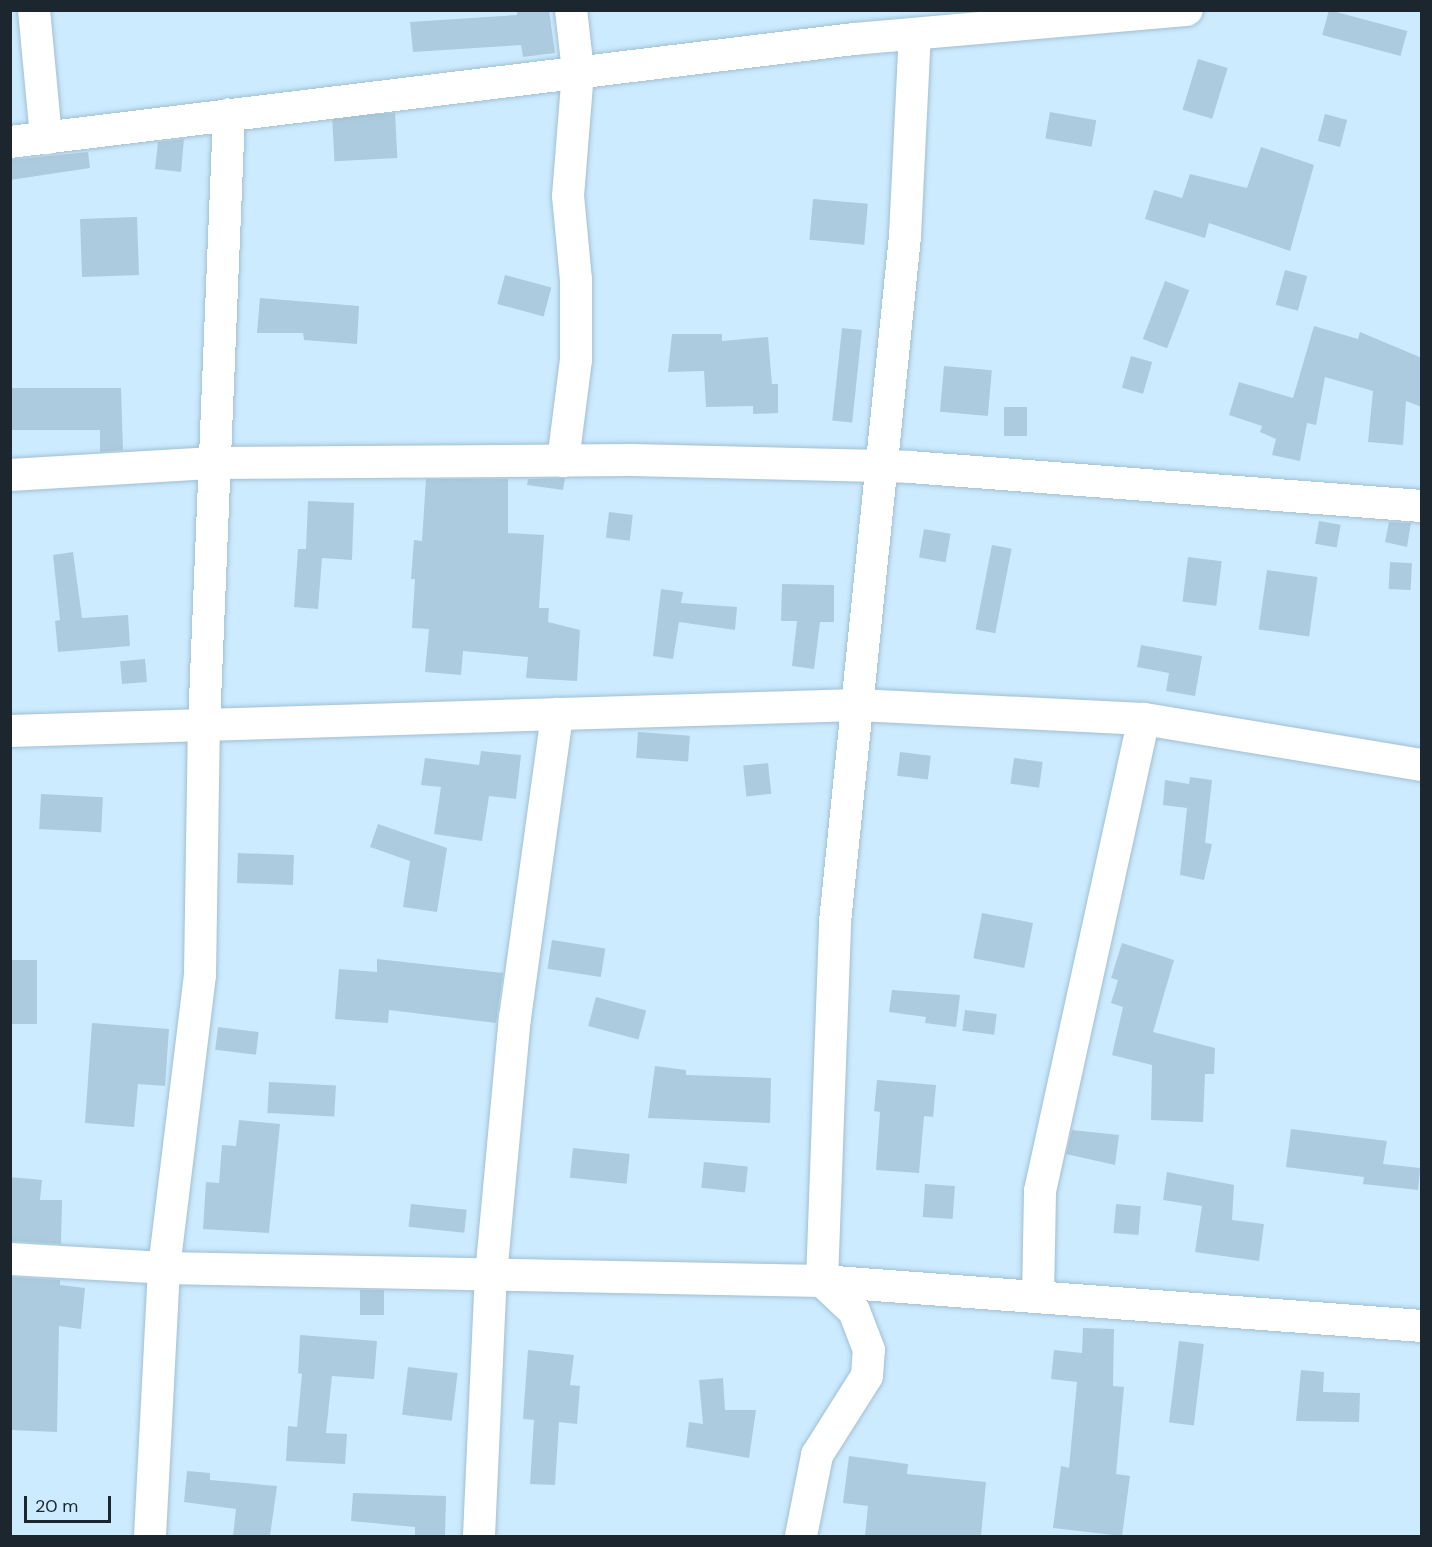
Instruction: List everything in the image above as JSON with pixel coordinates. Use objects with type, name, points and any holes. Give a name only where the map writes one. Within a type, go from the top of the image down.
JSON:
[{"type":"street","points":[[33,10],[46,138]]},
{"type":"street","points":[[563,461],[576,360],[576,280],[568,196],[578,71],[571,10]]},
{"type":"street","points":[[10,142],[578,71],[915,34],[1187,10]]},
{"type":"street","points":[[801,1536],[817,1455],[867,1376],[869,1350],[854,1311],[822,1281],[835,922],[905,236],[915,34]]},
{"type":"street","points":[[150,1536],[164,1268],[200,975],[204,725],[229,114]]},
{"type":"street","points":[[10,475],[214,464],[563,461],[883,466],[1422,506]]},
{"type":"street","points":[[10,731],[858,705],[1144,719],[1422,765]]},
{"type":"street","points":[[479,1536],[491,1275],[515,1018],[557,714]]},
{"type":"street","points":[[1038,1297],[1040,1191],[1144,719]]},
{"type":"street","points":[[10,1259],[164,1268],[822,1281],[1422,1326]]},
{"type":"building","points":[[517,10],[549,10],[555,53],[523,57],[521,45],[413,52],[410,22],[517,15]]},
{"type":"building","points":[[1329,10],[1407,31],[1401,56],[1322,35]]},
{"type":"building","points":[[1198,59],[1228,68],[1212,119],[1183,110]]},
{"type":"building","points":[[1050,112],[1096,120],[1092,147],[1045,139]]},
{"type":"building","points":[[395,113],[397,158],[334,161],[332,116]]},
{"type":"building","points":[[1325,114],[1347,120],[1340,147],[1318,141]]},
{"type":"building","points":[[184,139],[181,172],[155,169],[158,142]]},
{"type":"building","points":[[1261,147],[1314,165],[1290,251],[1209,223],[1205,238],[1145,219],[1154,190],[1182,198],[1190,174],[1247,188]]},
{"type":"building","points":[[88,152],[90,168],[10,180],[10,160]]},
{"type":"building","points":[[813,199],[868,204],[864,245],[809,240]]},
{"type":"building","points":[[137,217],[139,275],[82,277],[80,219]]},
{"type":"building","points":[[1285,270],[1307,276],[1298,311],[1276,305]]},
{"type":"building","points":[[505,275],[551,287],[544,316],[497,304]]},
{"type":"building","points":[[1165,281],[1189,290],[1167,348],[1143,339]]},
{"type":"building","points":[[260,298],[359,306],[357,344],[304,340],[303,333],[257,333]]},
{"type":"building","points":[[1314,326],[1358,339],[1360,332],[1422,358],[1422,407],[1406,401],[1403,445],[1368,442],[1373,391],[1325,377],[1316,425],[1307,423],[1300,461],[1272,455],[1276,439],[1260,432],[1262,426],[1229,415],[1239,382],[1293,398]]},
{"type":"building","points":[[842,328],[862,330],[852,423],[832,420]]},
{"type":"building","points":[[672,334],[722,334],[722,341],[768,337],[772,384],[778,384],[778,413],[753,414],[753,406],[706,407],[704,371],[668,372]]},
{"type":"building","points":[[1131,356],[1152,362],[1143,394],[1122,388]]},
{"type":"building","points":[[944,366],[992,370],[988,416],[940,412]]},
{"type":"building","points":[[10,388],[121,388],[123,450],[100,452],[100,430],[10,430]]},
{"type":"building","points":[[1004,407],[1027,407],[1027,436],[1004,436]]},
{"type":"building","points":[[565,478],[563,490],[527,485],[528,479]]},
{"type":"building","points":[[426,479],[508,479],[508,533],[544,535],[539,608],[549,608],[548,622],[580,630],[577,681],[526,678],[528,657],[463,651],[461,675],[425,672],[429,629],[412,628],[415,579],[411,579],[414,540],[422,541]]},
{"type":"building","points":[[308,501],[354,503],[352,560],[322,558],[318,609],[294,607],[298,549],[306,549]]},
{"type":"building","points":[[609,512],[633,515],[630,541],[606,538]]},
{"type":"building","points":[[1319,521],[1341,525],[1337,547],[1315,544]]},
{"type":"building","points":[[1389,522],[1411,523],[1407,547],[1385,542]]},
{"type":"building","points":[[924,529],[951,534],[946,562],[919,558]]},
{"type":"building","points":[[992,545],[1012,549],[995,633],[976,629]]},
{"type":"building","points":[[73,552],[82,618],[128,615],[130,646],[58,652],[55,621],[60,620],[53,555]]},
{"type":"building","points":[[1188,557],[1222,561],[1216,606],[1183,602]]},
{"type":"building","points":[[1390,562],[1412,563],[1411,590],[1389,589]]},
{"type":"building","points":[[1267,570],[1318,577],[1309,637],[1259,629]]},
{"type":"building","points":[[782,584],[834,585],[834,622],[820,622],[814,669],[792,666],[797,621],[781,621]]},
{"type":"building","points":[[661,589],[683,592],[681,603],[737,607],[735,630],[679,622],[673,659],[653,656]]},
{"type":"building","points":[[1141,645],[1202,656],[1195,696],[1166,691],[1169,673],[1137,667]]},
{"type":"building","points":[[145,659],[147,682],[122,684],[120,661]]},
{"type":"building","points":[[638,732],[690,736],[688,762],[636,758]]},
{"type":"building","points":[[481,751],[521,755],[516,799],[489,796],[482,841],[434,834],[441,787],[421,785],[425,758],[479,765]]},
{"type":"building","points":[[900,752],[931,756],[928,780],[897,776]]},
{"type":"building","points":[[1014,758],[1043,762],[1039,788],[1010,784]]},
{"type":"building","points":[[768,763],[771,794],[746,796],[743,766]]},
{"type":"building","points":[[1190,777],[1212,780],[1205,843],[1212,844],[1204,880],[1180,875],[1187,808],[1163,805],[1165,780],[1189,784]]},
{"type":"building","points":[[41,794],[103,797],[101,832],[39,829]]},
{"type":"building","points":[[378,824],[447,848],[437,912],[403,907],[410,861],[370,847]]},
{"type":"building","points":[[238,853],[294,855],[293,885],[237,883]]},
{"type":"building","points":[[982,913],[1033,923],[1024,968],[973,958]]},
{"type":"building","points":[[552,940],[605,948],[601,977],[547,969]]},
{"type":"building","points":[[1122,943],[1174,960],[1153,1032],[1215,1048],[1214,1074],[1205,1074],[1203,1122],[1151,1120],[1152,1065],[1112,1055],[1123,1007],[1111,1003],[1118,980],[1111,978]]},
{"type":"building","points":[[377,959],[503,973],[496,1023],[389,1010],[388,1023],[335,1019],[339,969],[377,972]]},
{"type":"building","points":[[10,960],[37,960],[37,1024],[10,1024]]},
{"type":"building","points":[[892,990],[960,995],[956,1027],[925,1023],[926,1017],[889,1012]]},
{"type":"building","points":[[596,997],[646,1010],[638,1039],[588,1026]]},
{"type":"building","points":[[965,1010],[997,1014],[994,1035],[962,1031]]},
{"type":"building","points":[[92,1023],[169,1029],[165,1086],[138,1084],[134,1127],[85,1123]]},
{"type":"building","points":[[218,1027],[259,1032],[256,1055],[215,1050]]},
{"type":"building","points":[[655,1066],[686,1070],[686,1075],[771,1078],[770,1123],[648,1118]]},
{"type":"building","points":[[877,1080],[936,1085],[933,1117],[924,1116],[919,1173],[876,1170],[880,1112],[874,1111]]},
{"type":"building","points":[[269,1082],[336,1086],[334,1116],[267,1113]]},
{"type":"building","points":[[239,1120],[280,1124],[269,1233],[203,1229],[206,1182],[219,1183],[222,1145],[236,1146]]},
{"type":"building","points":[[1291,1129],[1387,1141],[1383,1164],[1420,1168],[1418,1190],[1363,1184],[1364,1177],[1286,1167]]},
{"type":"building","points":[[1072,1130],[1119,1135],[1115,1165],[1066,1154]]},
{"type":"building","points":[[573,1148],[630,1154],[627,1184],[570,1178]]},
{"type":"building","points":[[704,1162],[748,1167],[745,1192],[701,1188]]},
{"type":"building","points":[[1167,1172],[1234,1185],[1232,1220],[1264,1224],[1259,1261],[1195,1252],[1202,1206],[1163,1200]]},
{"type":"building","points":[[10,1177],[42,1180],[40,1200],[62,1200],[61,1244],[10,1241]]},
{"type":"building","points":[[925,1184],[955,1186],[953,1219],[923,1217]]},
{"type":"building","points":[[411,1204],[467,1210],[464,1233],[409,1227]]},
{"type":"building","points":[[1116,1204],[1141,1206],[1138,1235],[1113,1233]]},
{"type":"building","points":[[10,1277],[60,1280],[60,1285],[85,1288],[81,1329],[59,1326],[57,1432],[10,1430]]},
{"type":"building","points":[[360,1290],[384,1290],[384,1315],[360,1315]]},
{"type":"building","points":[[1083,1328],[1114,1329],[1113,1386],[1124,1387],[1116,1474],[1130,1476],[1122,1536],[1053,1528],[1061,1466],[1069,1468],[1077,1382],[1051,1379],[1054,1350],[1082,1353]]},
{"type":"building","points":[[300,1335],[377,1341],[374,1379],[332,1376],[326,1433],[347,1434],[345,1464],[286,1461],[288,1426],[297,1427],[302,1374],[298,1373]]},
{"type":"building","points":[[1179,1341],[1204,1344],[1194,1425],[1169,1422]]},
{"type":"building","points":[[528,1350],[574,1355],[570,1385],[580,1386],[577,1424],[559,1422],[555,1485],[530,1484],[534,1420],[523,1419]]},
{"type":"building","points":[[408,1367],[458,1373],[452,1421],[402,1415]]},
{"type":"building","points":[[1301,1370],[1324,1372],[1323,1392],[1360,1393],[1359,1422],[1296,1421]]},
{"type":"building","points":[[723,1378],[725,1410],[756,1410],[749,1458],[686,1447],[689,1422],[703,1424],[699,1380]]},
{"type":"building","points":[[849,1456],[908,1464],[907,1474],[986,1482],[981,1536],[865,1536],[868,1506],[843,1503]]},
{"type":"building","points":[[187,1471],[210,1473],[210,1480],[277,1486],[270,1536],[233,1536],[236,1509],[184,1502]]},
{"type":"building","points":[[353,1493],[446,1496],[445,1536],[415,1536],[415,1527],[351,1521]]}]
